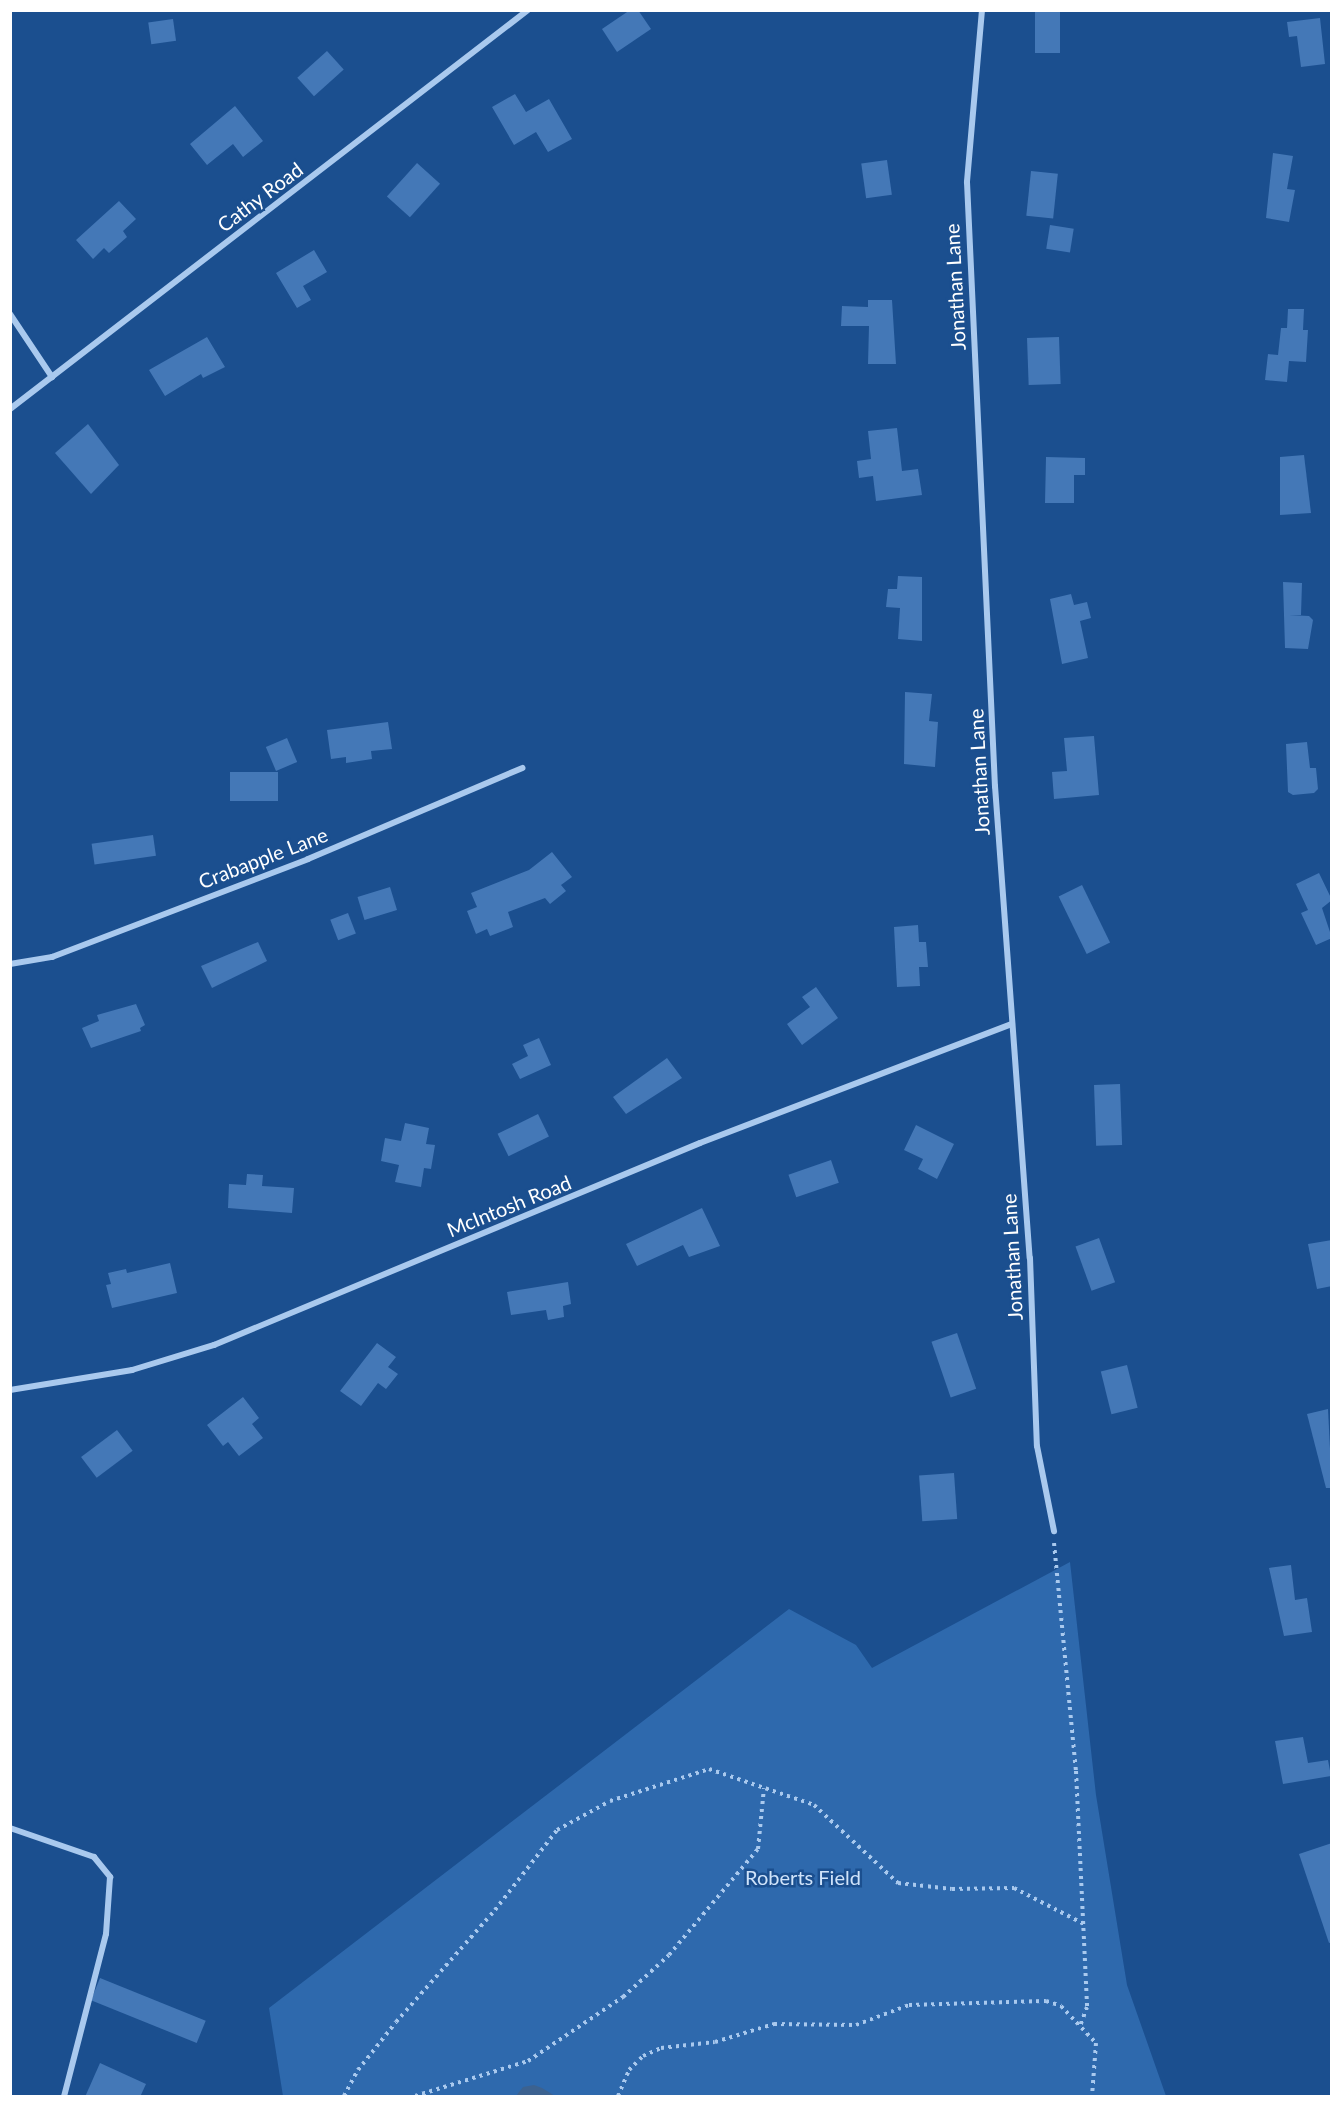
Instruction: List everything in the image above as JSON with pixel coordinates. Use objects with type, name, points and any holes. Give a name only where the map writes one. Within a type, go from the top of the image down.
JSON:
[{"type":"street","name":"Cathy Road","points":[[10,409],[528,10]]},
{"type":"street","name":"Jonathan Lane","points":[[982,10],[967,182],[995,786],[1030,1258],[1037,1446],[1054,1531]]},
{"type":"street","points":[[10,314],[52,376]]},
{"type":"street","name":"Crabapple Lane","points":[[10,964],[52,957],[308,859],[522,768]]},
{"type":"street","name":"McIntosh Road","points":[[10,1390],[132,1370],[214,1345],[700,1143],[1012,1024]]},
{"type":"street","points":[[10,1828],[94,1857],[110,1876],[106,1934],[64,2097]]},
{"type":"path","points":[[1054,1531],[1077,1771],[1087,2007],[1080,2026]]},
{"type":"path","points":[[344,2097],[358,2070],[396,2022],[495,1910],[557,1830],[610,1801],[709,1769],[814,1805],[898,1883],[952,1890],[1014,1888],[1084,1924]]},
{"type":"path","points":[[415,2097],[528,2061],[623,1997],[669,1955],[758,1849],[764,1788]]},
{"type":"path","points":[[618,2097],[629,2070],[643,2056],[661,2048],[716,2042],[774,2024],[856,2025],[909,2005],[1046,2001],[1061,2006],[1098,2050],[1092,2097]]},
{"type":"green space","name":"Roberts Field","points":[[1070,1562],[1096,1795],[1127,1985],[1166,2096],[283,2096],[269,2008],[789,1609],[856,1645],[872,1668]]},
{"type":"shaded area","points":[[534,2085],[555,2096],[516,2096],[523,2087]]},
{"type":"building","points":[[630,10],[638,10],[651,29],[617,52],[602,29]]},
{"type":"building","points":[[1035,10],[1060,10],[1060,53],[1035,53]]},
{"type":"building","points":[[1320,18],[1325,64],[1301,67],[1297,36],[1289,37],[1287,22]]},
{"type":"building","points":[[173,19],[176,41],[151,44],[148,22]]},
{"type":"building","points":[[327,51],[344,70],[314,96],[297,78]]},
{"type":"building","points":[[515,94],[526,112],[549,99],[572,139],[548,152],[536,132],[514,145],[492,107]]},
{"type":"building","points":[[235,106],[263,141],[243,157],[233,144],[207,165],[190,144]]},
{"type":"building","points":[[1273,153],[1293,156],[1287,189],[1295,190],[1289,222],[1266,218]]},
{"type":"building","points":[[887,160],[892,195],[866,198],[861,164]]},
{"type":"building","points":[[417,163],[440,184],[410,217],[387,196]]},
{"type":"building","points":[[1031,171],[1058,174],[1053,219],[1026,216]]},
{"type":"building","points":[[119,201],[136,219],[123,231],[127,237],[109,253],[104,248],[93,259],[76,240]]},
{"type":"building","points":[[1050,225],[1074,229],[1070,252],[1046,249]]},
{"type":"building","points":[[314,250],[327,272],[303,286],[311,300],[297,308],[276,273]]},
{"type":"building","points":[[868,300],[892,300],[896,364],[868,364],[869,326],[841,326],[842,306],[868,307]]},
{"type":"building","points":[[1288,309],[1304,309],[1303,330],[1308,330],[1306,362],[1289,361],[1287,382],[1265,380],[1268,354],[1278,355],[1281,328],[1287,328]]},
{"type":"building","points":[[207,337],[225,367],[203,378],[201,374],[165,396],[149,370]]},
{"type":"building","points":[[1059,337],[1061,384],[1029,385],[1027,338]]},
{"type":"building","points":[[88,424],[119,465],[91,494],[55,453]]},
{"type":"building","points":[[897,428],[902,471],[918,469],[922,495],[876,501],[873,476],[859,478],[857,461],[871,459],[868,431]]},
{"type":"building","points":[[1304,455],[1311,513],[1280,515],[1280,457]]},
{"type":"building","points":[[1046,457],[1085,458],[1085,475],[1074,475],[1074,503],[1045,503]]},
{"type":"building","points":[[898,576],[922,577],[922,641],[898,639],[900,608],[886,607],[888,589],[897,589]]},
{"type":"building","points":[[1283,582],[1302,583],[1301,615],[1289,615],[1309,616],[1313,620],[1308,649],[1285,648]]},
{"type":"building","points":[[1071,594],[1074,605],[1087,602],[1091,618],[1080,621],[1088,658],[1062,664],[1050,599]]},
{"type":"building","points":[[905,692],[932,694],[929,721],[938,722],[935,767],[904,764]]},
{"type":"building","points":[[388,722],[392,749],[371,751],[372,759],[346,763],[346,757],[331,759],[327,730]]},
{"type":"building","points":[[1094,736],[1099,795],[1054,799],[1052,772],[1067,771],[1064,738]]},
{"type":"building","points":[[287,738],[297,762],[276,771],[266,747]]},
{"type":"building","points":[[1307,742],[1310,768],[1316,768],[1318,789],[1314,793],[1293,795],[1288,792],[1286,744]]},
{"type":"building","points":[[230,772],[278,772],[278,801],[230,801]]},
{"type":"building","points":[[153,835],[156,856],[95,864],[92,844]]},
{"type":"building","points":[[552,852],[572,877],[561,885],[566,891],[550,904],[545,898],[508,912],[513,927],[490,936],[487,929],[476,934],[467,911],[477,907],[471,893],[529,870]]},
{"type":"building","points":[[1319,873],[1332,900],[1322,908],[1332,938],[1316,945],[1301,913],[1308,910],[1296,884]]},
{"type":"building","points":[[1082,885],[1110,943],[1087,954],[1059,896]]},
{"type":"building","points":[[390,887],[397,910],[365,920],[357,897]]},
{"type":"building","points":[[348,913],[356,934],[338,940],[330,920]]},
{"type":"building","points":[[918,925],[919,942],[926,942],[928,967],[919,967],[920,986],[897,987],[894,927]]},
{"type":"building","points":[[258,942],[267,961],[212,988],[201,966]]},
{"type":"building","points":[[816,987],[838,1018],[802,1045],[787,1024],[810,1007],[802,997]]},
{"type":"building","points":[[136,1004],[145,1025],[140,1028],[141,1031],[91,1048],[82,1028],[99,1021],[97,1015]]},
{"type":"building","points":[[539,1038],[551,1065],[520,1079],[512,1064],[528,1056],[523,1045]]},
{"type":"building","points":[[667,1058],[682,1078],[626,1114],[613,1097]]},
{"type":"building","points":[[1120,1084],[1122,1145],[1096,1146],[1094,1085]]},
{"type":"building","points":[[538,1114],[549,1136],[509,1156],[498,1134]]},
{"type":"building","points":[[405,1123],[429,1128],[426,1144],[435,1145],[431,1169],[424,1168],[421,1187],[395,1182],[399,1165],[381,1161],[385,1138],[401,1141]]},
{"type":"building","points":[[916,1125],[954,1144],[937,1179],[918,1169],[923,1159],[904,1150]]},
{"type":"building","points":[[831,1160],[839,1183],[796,1197],[788,1175]]},
{"type":"building","points":[[247,1174],[263,1175],[262,1186],[294,1188],[292,1213],[228,1208],[229,1184],[246,1185]]},
{"type":"building","points":[[702,1208],[720,1246],[689,1257],[683,1245],[637,1266],[626,1244]]},
{"type":"building","points":[[1099,1238],[1115,1282],[1092,1291],[1076,1247]]},
{"type":"building","points":[[1332,1240],[1332,1286],[1317,1289],[1308,1244]]},
{"type":"building","points":[[170,1263],[177,1293],[112,1308],[106,1285],[111,1284],[108,1273],[126,1269],[127,1273]]},
{"type":"building","points":[[568,1282],[571,1304],[563,1306],[564,1317],[548,1320],[546,1310],[511,1315],[507,1292]]},
{"type":"building","points":[[957,1333],[976,1389],[951,1398],[931,1342]]},
{"type":"building","points":[[377,1343],[396,1357],[388,1367],[398,1374],[386,1389],[378,1383],[361,1406],[340,1391]]},
{"type":"building","points":[[1127,1365],[1138,1408],[1111,1414],[1101,1372]]},
{"type":"building","points":[[243,1397],[259,1418],[252,1424],[263,1438],[239,1456],[228,1442],[223,1446],[207,1425]]},
{"type":"building","points":[[1328,1409],[1332,1488],[1326,1488],[1307,1414]]},
{"type":"building","points":[[117,1430],[133,1451],[97,1478],[81,1457]]},
{"type":"building","points":[[954,1473],[957,1519],[922,1521],[919,1475]]},
{"type":"building","points":[[1291,1565],[1295,1600],[1307,1598],[1312,1632],[1284,1636],[1269,1568]]},
{"type":"building","points":[[1303,1737],[1308,1763],[1328,1760],[1331,1776],[1283,1784],[1275,1741]]},
{"type":"building","points":[[1332,1843],[1332,1942],[1329,1943],[1299,1854]]},
{"type":"building","points":[[100,1978],[206,2021],[197,2043],[91,2000]]},
{"type":"building","points":[[100,2063],[146,2084],[140,2097],[85,2097]]}]
